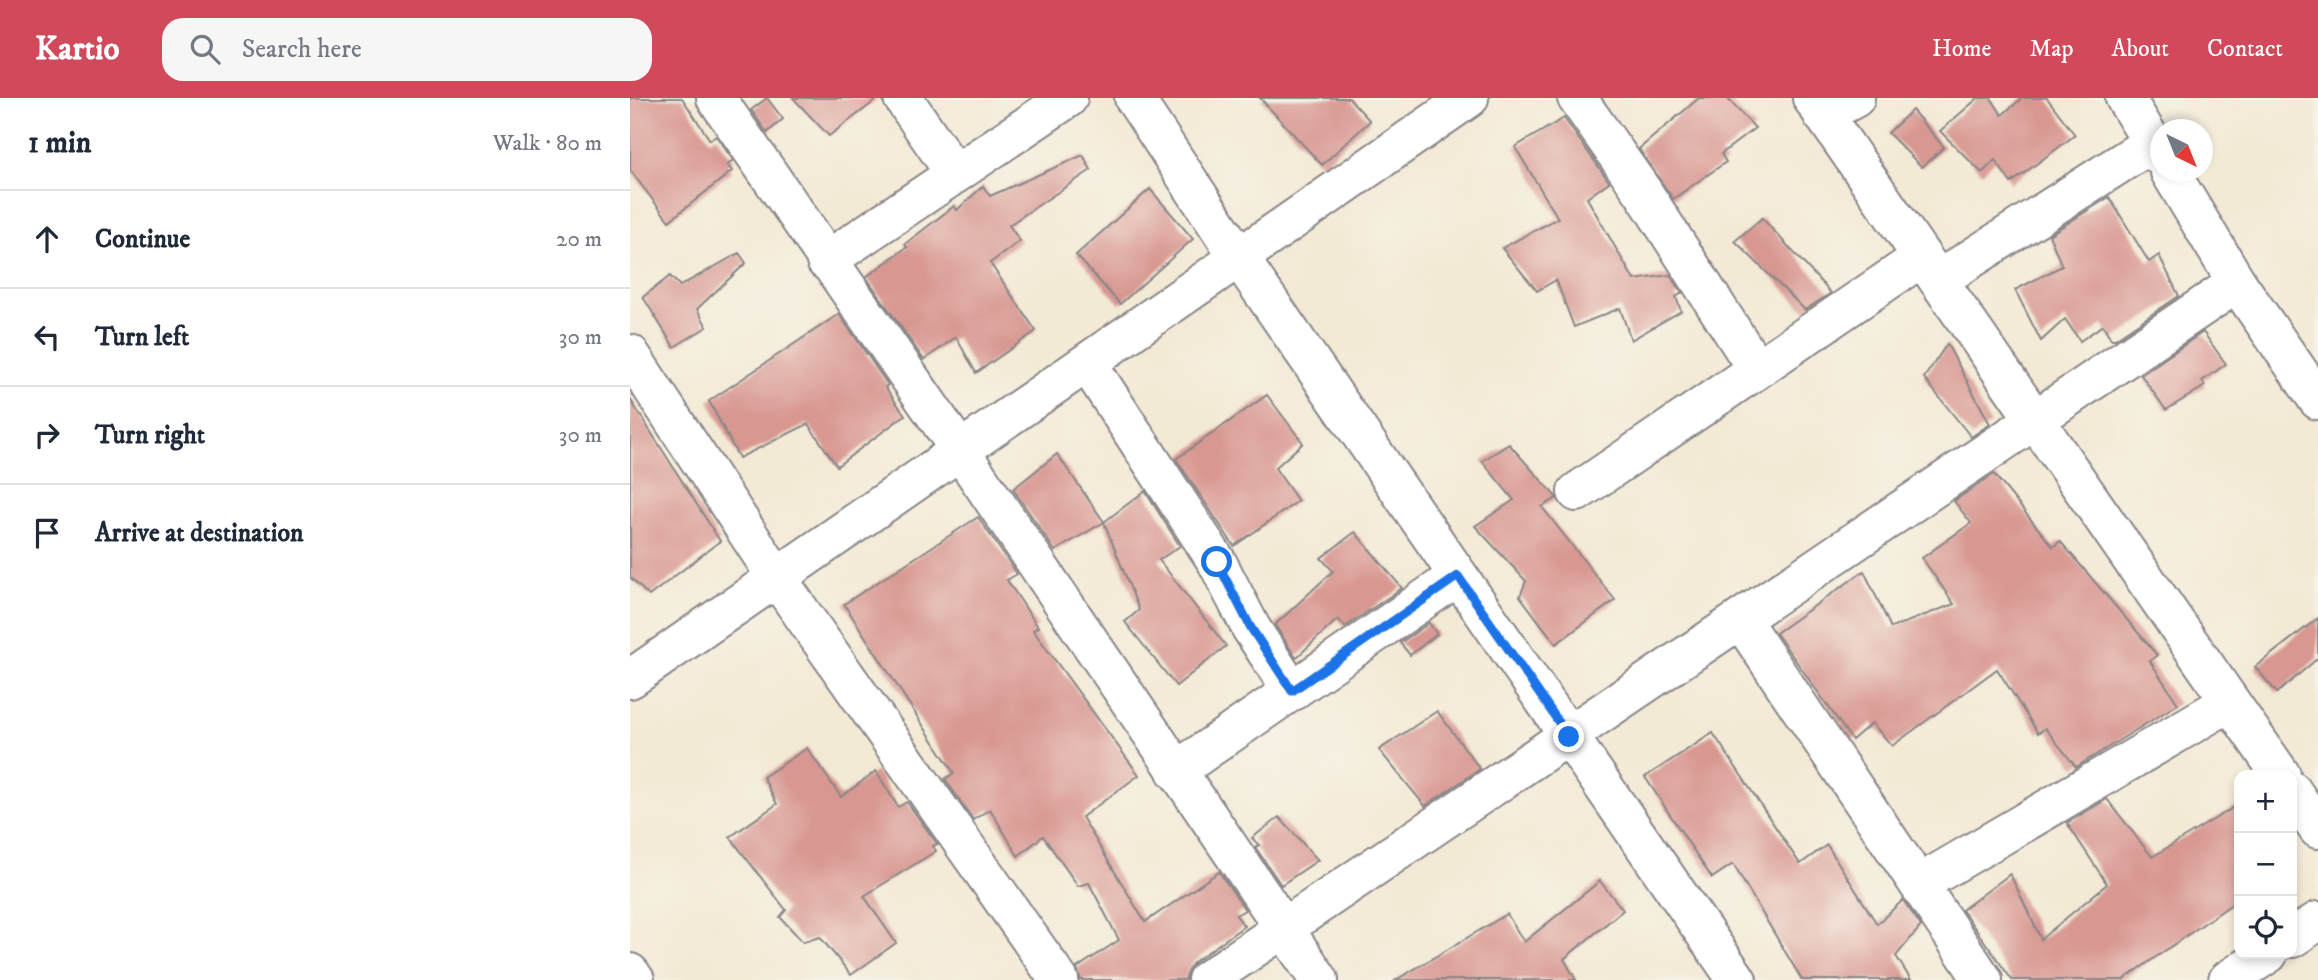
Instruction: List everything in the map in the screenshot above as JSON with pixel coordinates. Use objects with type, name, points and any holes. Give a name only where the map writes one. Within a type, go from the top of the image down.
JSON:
[{"type":"street","points":[[716,98],[826,261],[961,452],[1319,980]]},
{"type":"street","points":[[903,98],[955,174]]},
{"type":"street","points":[[826,261],[1068,98]]},
{"type":"street","points":[[1134,98],[1240,259],[1737,980]]},
{"type":"street","points":[[630,679],[1469,98]]},
{"type":"street","points":[[1577,98],[1643,192],[1756,368]]},
{"type":"street","points":[[2125,98],[2150,139]]},
{"type":"street","points":[[1830,104],[1930,269],[2278,770]]},
{"type":"street","points":[[1577,492],[1756,368],[1930,269],[2150,162]]},
{"type":"street","points":[[2176,182],[2237,283],[2318,400]]},
{"type":"street","points":[[1207,980],[2237,283]]},
{"type":"street","points":[[1088,364],[1217,562],[1251,628],[1292,691]]},
{"type":"street","points":[[637,379],[1059,980]]},
{"type":"street","points":[[1177,771],[1458,576]]},
{"type":"street","points":[[1741,620],[1983,980]]},
{"type":"street","points":[[1919,884],[2230,702]]},
{"type":"street","points":[[2297,799],[2318,830]]},
{"type":"street","points":[[2297,935],[2318,921]]},
{"type":"street","points":[[2228,980],[2260,959]]},
{"type":"street","points":[[630,973],[635,980]]},
{"type":"building","points":[[630,98],[682,98],[710,140],[716,136],[733,160],[727,165],[732,171],[669,221],[630,170]]},
{"type":"building","points":[[767,98],[783,119],[767,133],[751,110]]},
{"type":"building","points":[[793,98],[879,98],[829,136]]},
{"type":"building","points":[[1260,98],[1349,98],[1370,121],[1322,165]]},
{"type":"building","points":[[1699,98],[1727,98],[1755,128],[1721,154],[1726,162],[1673,199],[1639,149]]},
{"type":"building","points":[[1978,98],[1991,98],[2002,115],[2022,98],[2047,98],[2075,135],[2011,183],[1995,160],[1982,173],[1940,131]]},
{"type":"building","points":[[1912,110],[1944,147],[1922,167],[1888,133]]},
{"type":"building","points":[[1564,118],[1609,182],[1587,198],[1634,280],[1670,275],[1682,293],[1676,297],[1681,311],[1631,340],[1620,308],[1574,327],[1556,280],[1537,291],[1502,248],[1558,218],[1515,147]]},
{"type":"building","points":[[1083,155],[1091,170],[1009,225],[1020,241],[990,263],[1036,331],[976,373],[956,337],[924,360],[866,277],[907,247],[905,244],[954,206],[957,210],[983,186],[990,196]]},
{"type":"building","points":[[1150,189],[1193,239],[1120,304],[1076,255]]},
{"type":"building","points":[[2109,197],[2149,262],[2159,255],[2179,296],[2115,339],[2111,339],[2103,325],[2080,341],[2065,319],[2041,341],[2015,290],[2062,266],[2049,235]]},
{"type":"building","points":[[1762,218],[1831,293],[1805,310],[1735,241]]},
{"type":"building","points":[[739,253],[746,263],[697,309],[707,327],[674,347],[643,297],[670,276],[680,286]]},
{"type":"building","points":[[839,314],[888,385],[885,387],[905,415],[837,466],[808,424],[739,458],[709,401]]},
{"type":"building","points":[[2203,332],[2226,364],[2202,381],[2205,386],[2166,410],[2141,375]]},
{"type":"building","points":[[1947,344],[1990,424],[1971,437],[1924,378]]},
{"type":"building","points":[[1267,395],[1303,443],[1275,468],[1298,501],[1234,546],[1176,459]]},
{"type":"building","points":[[630,399],[720,541],[649,596],[630,577]]},
{"type":"building","points":[[1509,444],[1557,498],[1542,507],[1615,600],[1556,644],[1520,596],[1526,581],[1475,526],[1514,500],[1482,461]]},
{"type":"building","points":[[1057,454],[1104,522],[1055,551],[1013,489]]},
{"type":"building","points":[[1994,474],[2053,547],[2060,541],[2157,655],[2150,661],[2178,704],[2076,767],[2045,728],[2038,733],[1997,669],[1892,746],[1872,723],[1852,740],[1776,633],[1864,571],[1891,628],[1954,604],[1922,558],[1971,523],[1954,501]]},
{"type":"building","points":[[1145,491],[1180,546],[1159,560],[1226,646],[1176,686],[1125,622],[1139,610],[1104,522]]},
{"type":"building","points":[[978,517],[1017,574],[1007,580],[1038,627],[1033,630],[1139,775],[1082,817],[1145,922],[1219,872],[1245,910],[1236,915],[1244,926],[1194,962],[1185,980],[1081,980],[1077,968],[1119,940],[1089,883],[1078,886],[1043,836],[1018,856],[990,809],[973,820],[945,779],[954,773],[844,604]]},
{"type":"building","points":[[1355,532],[1402,588],[1345,627],[1338,619],[1296,658],[1275,625],[1333,571],[1321,558]]},
{"type":"building","points":[[2318,618],[2318,658],[2277,693],[2255,667]]},
{"type":"building","points":[[1429,623],[1437,634],[1410,655],[1400,643]]},
{"type":"building","points":[[1437,711],[1480,769],[1425,806],[1379,750]]},
{"type":"building","points":[[1713,733],[1800,864],[1827,845],[1877,924],[1903,900],[1921,926],[1896,956],[1911,980],[1802,980],[1733,864],[1712,878],[1645,777]]},
{"type":"building","points":[[807,748],[841,797],[876,771],[898,807],[907,802],[937,844],[933,846],[936,851],[864,896],[896,943],[851,975],[820,937],[803,942],[780,917],[786,910],[730,837],[777,804],[763,777]]},
{"type":"building","points":[[2107,799],[2152,857],[2234,807],[2234,902],[2123,980],[2012,980],[1962,910],[2010,874],[2041,939],[2107,884],[2067,823]]},
{"type":"building","points":[[1279,817],[1318,860],[1281,885],[1255,847],[1259,845],[1252,838]]},
{"type":"building","points":[[1600,881],[1623,910],[1564,959],[1576,980],[1396,980],[1507,914],[1524,942]]},
{"type":"route","points":[[1217,562],[1251,628],[1292,691],[1458,576],[1569,737]]}]
